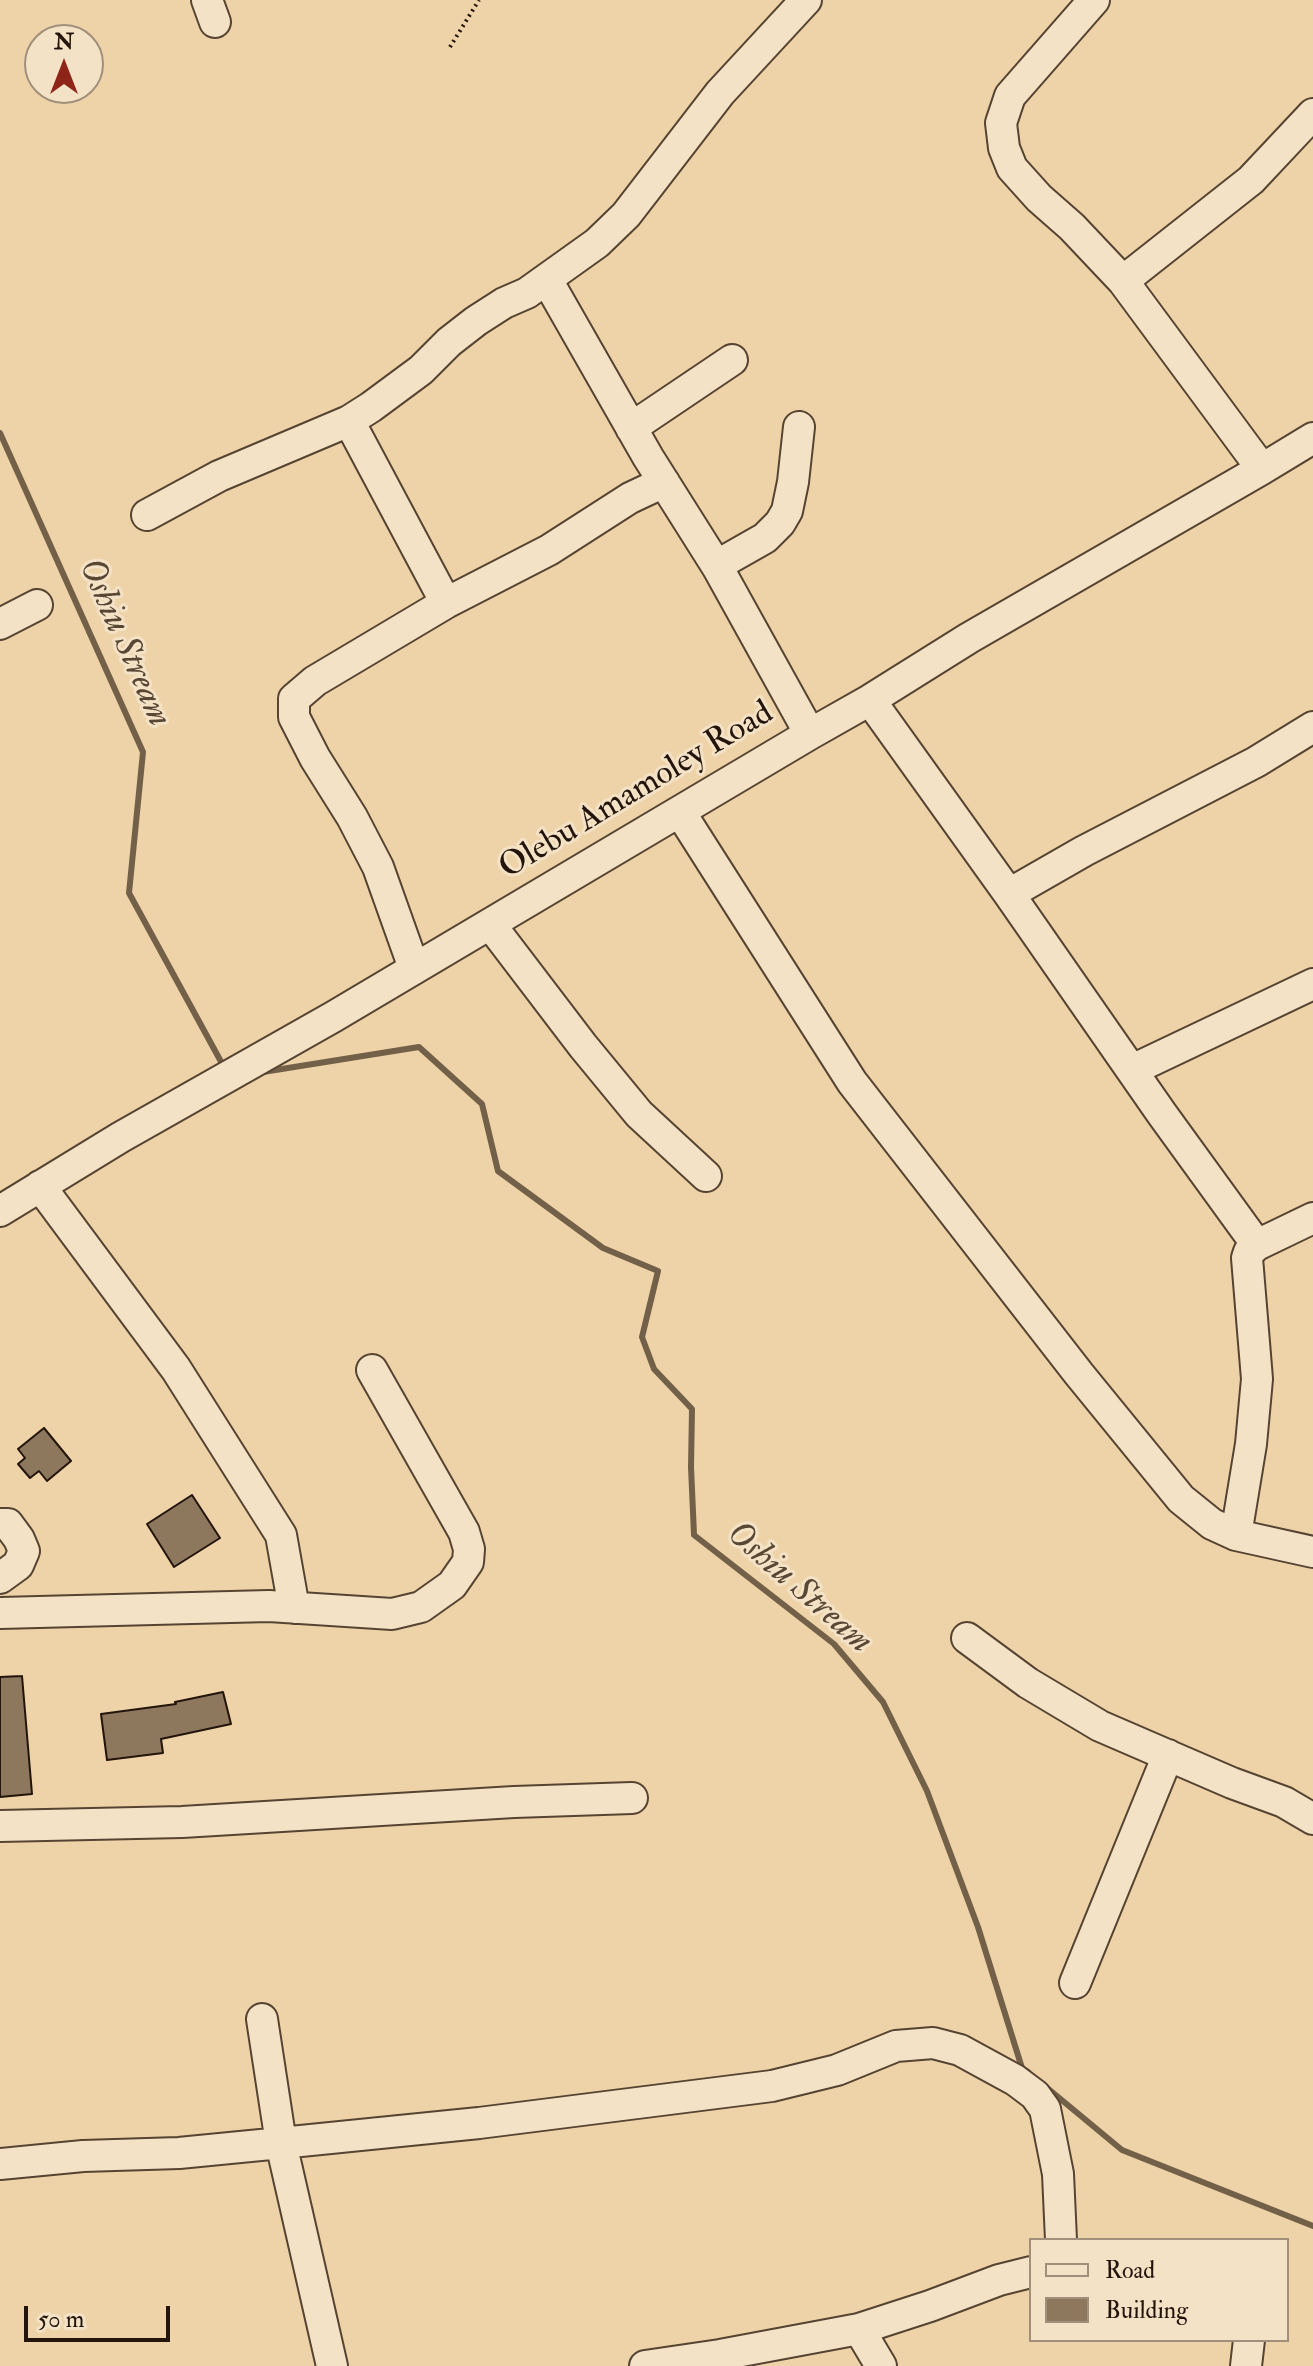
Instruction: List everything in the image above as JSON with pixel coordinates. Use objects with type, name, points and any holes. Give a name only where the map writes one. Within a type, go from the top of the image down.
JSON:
[{"type":"street","points":[[147,515],[219,476],[349,421],[421,370],[476,321],[527,293],[597,243],[626,215],[720,93],[806,0]]},
{"type":"street","points":[[1094,0],[1010,96],[1001,123],[1004,148],[1012,168],[1123,281],[1262,469]]},
{"type":"street","points":[[1123,281],[1251,180],[1313,114]]},
{"type":"street","points":[[547,280],[631,428],[718,568],[810,734]]},
{"type":"street","points":[[631,428],[732,360]]},
{"type":"street","points":[[349,421],[446,603]]},
{"type":"street","points":[[718,568],[765,538],[787,511],[799,427]]},
{"type":"street","name":"Olebu Amamoley Road","points":[[0,1211],[1313,438]]},
{"type":"street","points":[[414,968],[378,867],[294,717],[294,699],[315,681],[446,603],[549,550],[630,498],[664,482]]},
{"type":"street","points":[[0,624],[37,605]]},
{"type":"street","points":[[870,700],[1257,1245]]},
{"type":"street","points":[[1009,894],[1119,832],[1256,762],[1313,727]]},
{"type":"street","points":[[680,812],[852,1082],[1079,1374],[1181,1499],[1212,1524],[1236,1535],[1313,1552]]},
{"type":"street","points":[[490,924],[639,1114],[706,1176]]},
{"type":"street","points":[[1132,1070],[1313,984]]},
{"type":"street","points":[[40,1186],[176,1369],[281,1535],[294,1608]]},
{"type":"street","points":[[1236,1535],[1251,1444],[1257,1379],[1247,1258],[1257,1245],[1313,1218]]},
{"type":"street","points":[[0,1613],[213,1606],[392,1614],[421,1607],[452,1585],[468,1562],[469,1549],[464,1532],[372,1370]]},
{"type":"street","points":[[0,1524],[8,1524],[24,1551],[18,1565],[0,1578]]},
{"type":"street","points":[[967,1638],[1028,1683],[1100,1726],[1284,1802],[1313,1819]]},
{"type":"street","points":[[1075,1983],[1168,1755]]},
{"type":"street","points":[[0,1826],[182,1822],[632,1798]]},
{"type":"street","points":[[262,2019],[281,2143],[332,2366]]},
{"type":"street","points":[[0,2164],[83,2156],[179,2153],[479,2123],[772,2086],[837,2070],[896,2046],[933,2043],[960,2050],[1015,2080],[1035,2095],[1045,2109],[1058,2174],[1061,2238]]},
{"type":"street","points":[[645,2366],[859,2329],[1029,2272]]},
{"type":"street","points":[[859,2329],[881,2366]]},
{"type":"street","points":[[1246,2366],[1249,2342]]},
{"type":"path","points":[[450,47],[479,0]]},
{"type":"building","points":[[44,1428],[71,1461],[47,1481],[39,1471],[30,1478],[18,1464],[25,1458],[18,1449]]},
{"type":"building","points":[[192,1495],[220,1538],[174,1567],[147,1524]]},
{"type":"building","points":[[22,1676],[32,1794],[0,1797],[0,1677]]},
{"type":"building","points":[[223,1692],[231,1724],[161,1739],[163,1753],[107,1760],[101,1714],[176,1704]]},
{"type":"waterway","name":"Oshiu Stream","points":[[0,433],[143,752],[129,893],[225,1069]]},
{"type":"waterway","name":"Oshiu Stream","points":[[263,1072],[419,1047],[482,1104],[498,1171],[603,1248],[658,1271],[642,1337],[654,1369],[692,1409],[694,1535],[834,1644],[883,1702],[927,1791],[978,1927],[1022,2068],[1028,2072]]},
{"type":"waterway","name":"Oshiu Stream","points":[[1046,2087],[1122,2150],[1313,2226]]}]
